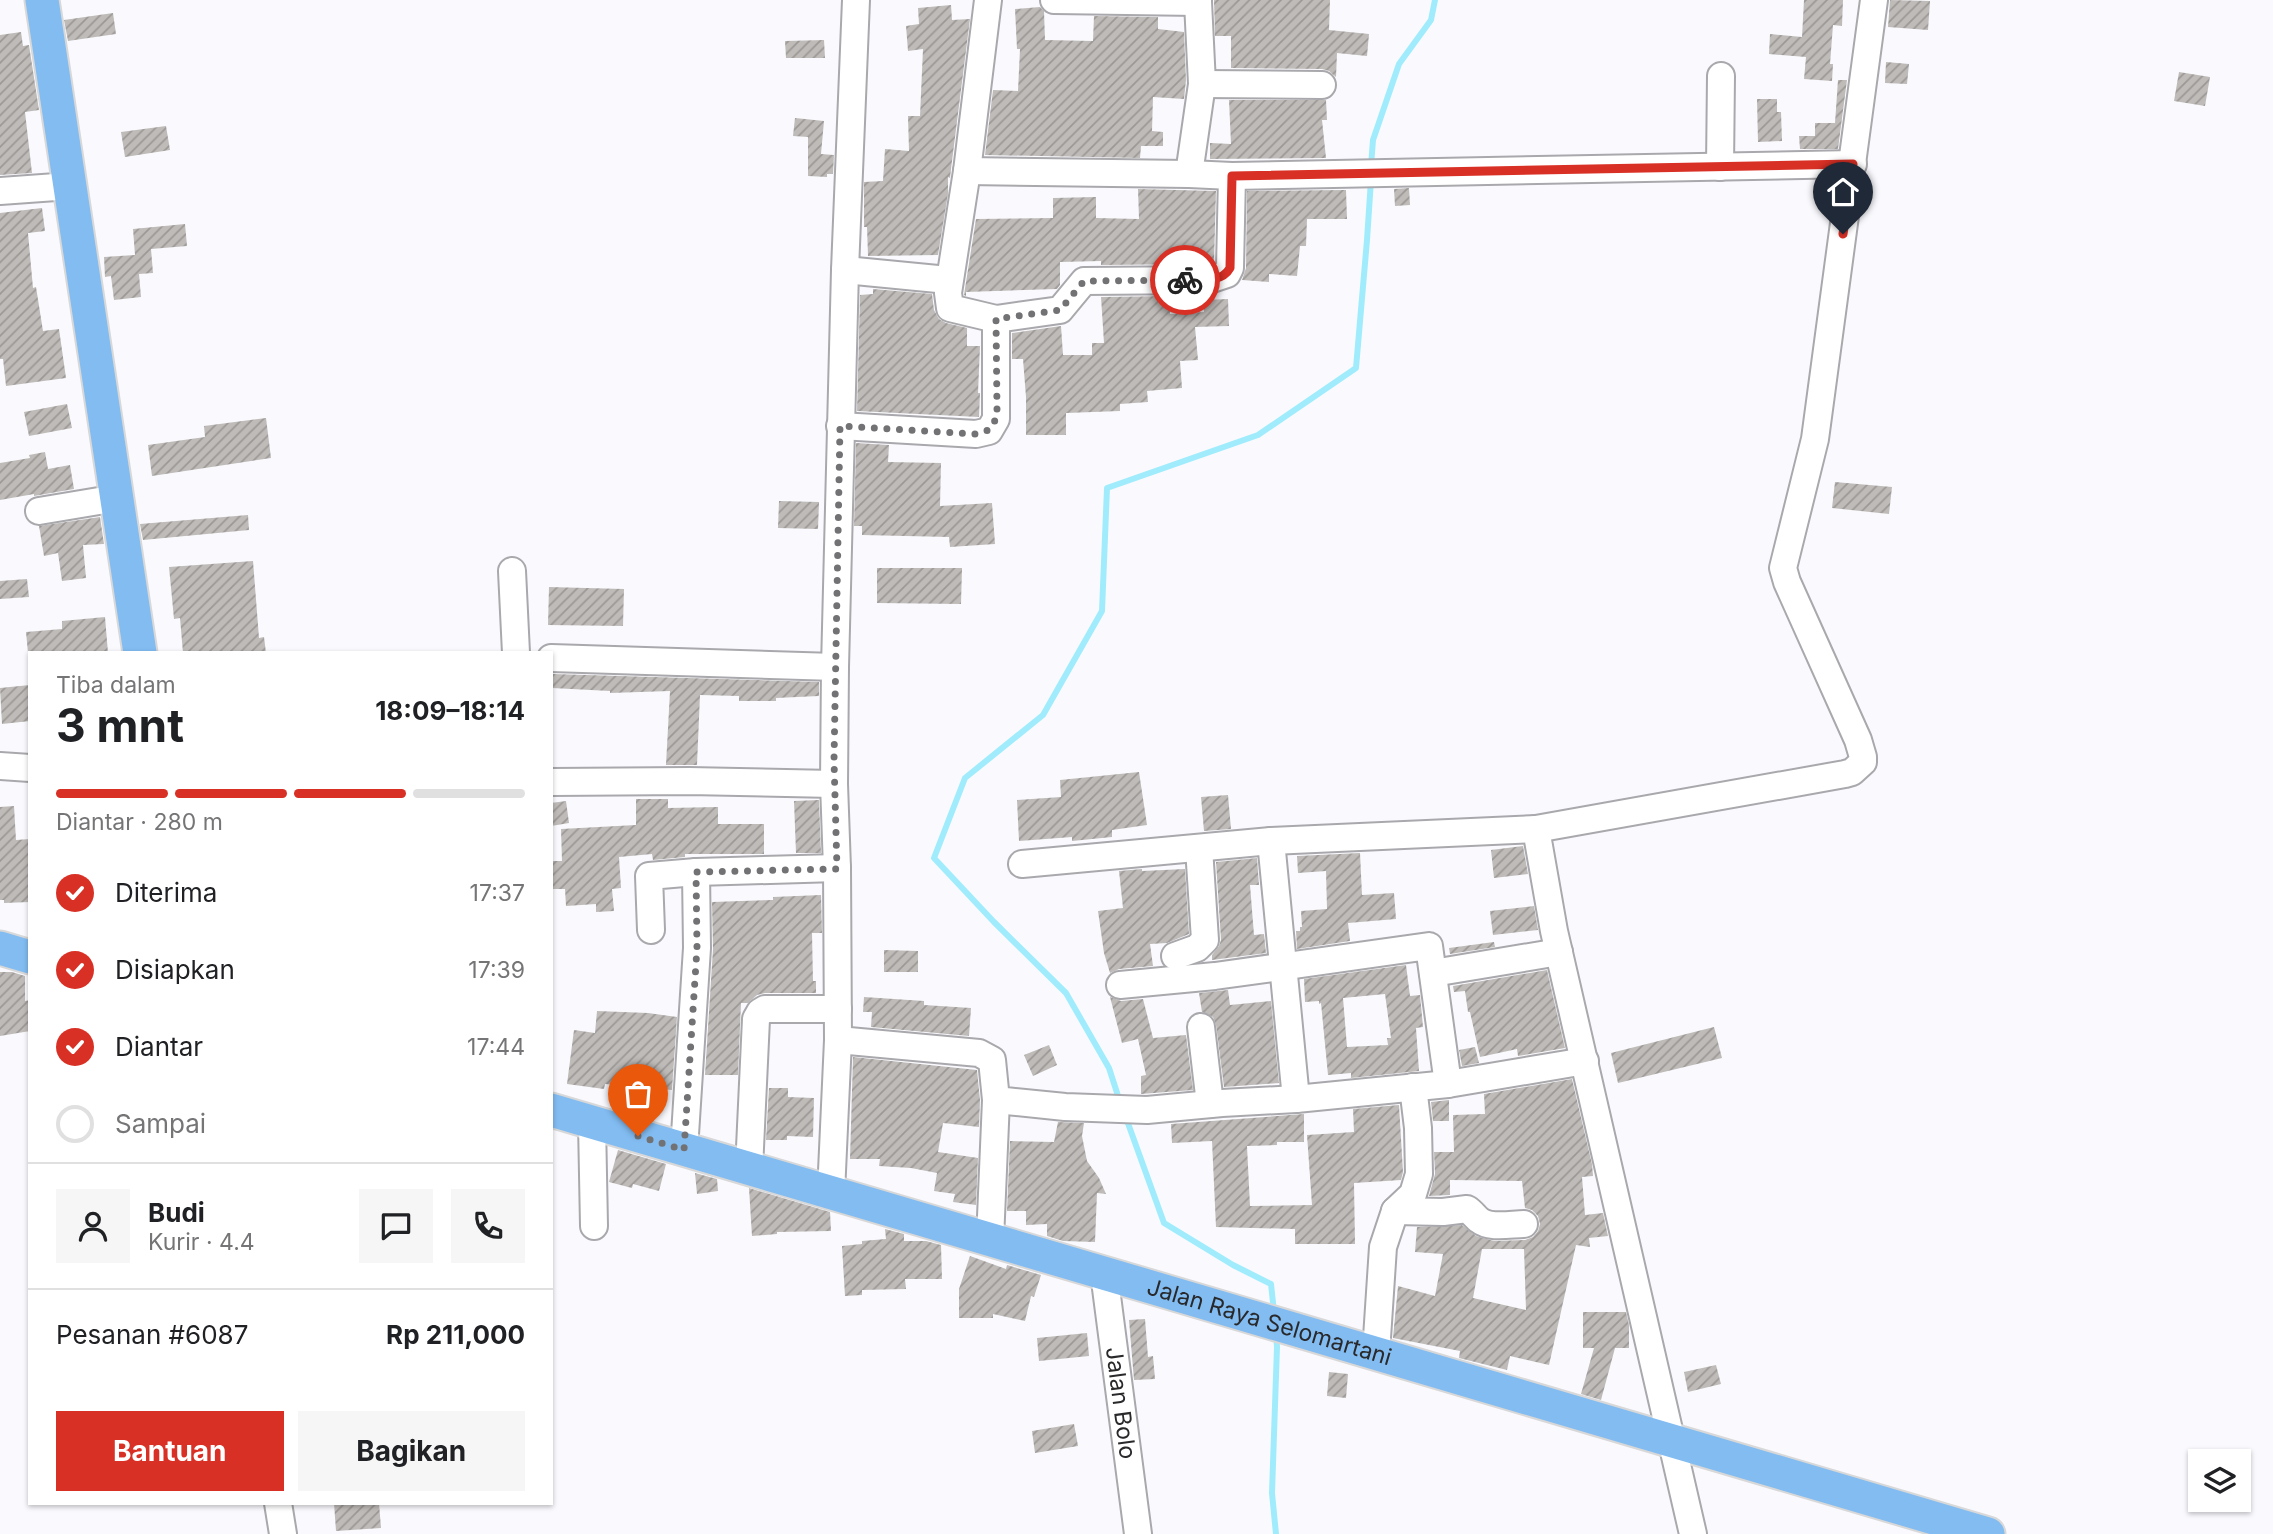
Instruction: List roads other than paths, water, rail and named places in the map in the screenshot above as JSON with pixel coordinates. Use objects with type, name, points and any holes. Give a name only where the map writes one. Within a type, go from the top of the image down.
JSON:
[{"type":"main road","points":[[42,0],[140,651]]},
{"type":"main road","points":[[0,948],[28,956]]},
{"type":"main road","name":"Jalan Raya Selomartani","points":[[553,1111],[1988,1534]]},
{"type":"street","points":[[831,1193],[838,1040],[834,784],[840,426],[856,0]]},
{"type":"street","points":[[988,0],[967,171],[948,280],[950,308],[996,319],[1060,310],[1084,281],[1209,280],[1227,274],[1230,268],[1232,176]]},
{"type":"street","points":[[1054,0],[1198,1],[1202,83],[1189,174]]},
{"type":"street","points":[[1022,864],[1271,841],[1536,830],[1845,774],[1852,772],[1863,762],[1858,740],[1783,568],[1815,439],[1874,0]]},
{"type":"street","points":[[1720,166],[1721,76]]},
{"type":"street","points":[[1202,83],[1322,85]]},
{"type":"street","points":[[967,171],[1232,176],[1853,164]]},
{"type":"street","points":[[0,191],[70,186]]},
{"type":"street","points":[[845,270],[948,280]]},
{"type":"street","points":[[840,426],[976,434],[989,430],[996,419],[997,409],[996,319]]},
{"type":"street","points":[[39,511],[117,498]]},
{"type":"street","points":[[512,571],[516,651]]},
{"type":"street","points":[[553,657],[835,667]]},
{"type":"street","points":[[0,766],[28,768]]},
{"type":"street","points":[[553,782],[834,784]]},
{"type":"street","points":[[1536,830],[1559,952],[1693,1534]]},
{"type":"street","points":[[1271,841],[1296,1100]]},
{"type":"street","points":[[1175,956],[1197,948],[1205,940],[1199,848]]},
{"type":"street","points":[[651,930],[649,876],[696,872],[837,869]]},
{"type":"street","points":[[684,1150],[697,948],[696,872]]},
{"type":"street","points":[[1120,985],[1215,976],[1429,946],[1448,1084]]},
{"type":"street","points":[[1433,973],[1559,952]]},
{"type":"street","points":[[749,1169],[756,1019],[765,1009],[838,1009]]},
{"type":"street","points":[[1201,1027],[1210,1104]]},
{"type":"street","points":[[838,1040],[979,1053],[992,1060],[996,1100],[990,1240]]},
{"type":"street","points":[[996,1100],[1109,1110],[1147,1110],[1296,1100],[1448,1084],[1585,1061]]},
{"type":"street","points":[[1374,1353],[1383,1247],[1395,1211],[1412,1194],[1419,1174],[1419,1128],[1413,1087]]},
{"type":"street","points":[[592,1123],[594,1226]]},
{"type":"street","points":[[1395,1211],[1443,1212],[1467,1209],[1487,1225],[1524,1224]]},
{"type":"street","name":"Jalan Bolo","points":[[1104,1273],[1138,1534]]},
{"type":"street","points":[[278,1505],[283,1534]]},
{"type":"waterway","points":[[1371,166],[1373,140],[1399,64],[1431,20],[1435,0]]},
{"type":"waterway","points":[[1120,1102],[1109,1068],[1066,993],[934,858],[965,778],[1043,715],[1102,611],[1107,488],[1258,435],[1356,368],[1371,180]]},
{"type":"waterway","points":[[1125,1115],[1164,1223],[1233,1265],[1271,1284],[1274,1312]]},
{"type":"waterway","points":[[1276,1333],[1272,1493],[1276,1534]]}]
